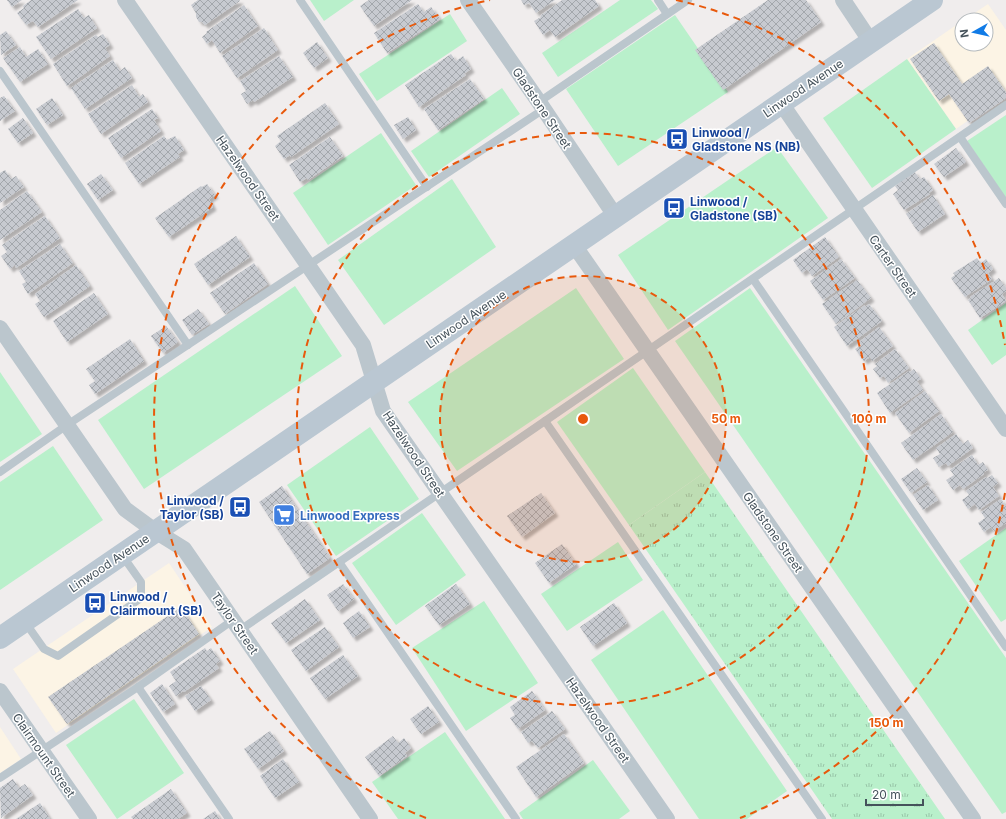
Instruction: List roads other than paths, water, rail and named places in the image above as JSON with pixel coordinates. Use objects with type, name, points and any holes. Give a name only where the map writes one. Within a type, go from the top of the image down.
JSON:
[{"type":"street","name":"Hazelwood Street","points":[[125,0],[363,345],[383,411],[667,819]]},
{"type":"street","name":"Gladstone Street","points":[[468,0],[616,217]]},
{"type":"street","points":[[843,0],[872,42]]},
{"type":"street","name":"Linwood Avenue","points":[[0,638],[932,0]]},
{"type":"street","name":"Carter Street","points":[[781,103],[1006,429]]},
{"type":"street","name":"Gladstone Street","points":[[574,245],[973,819]]},
{"type":"street","name":"Taylor Street","points":[[0,328],[125,509],[155,531],[184,549],[370,819]]},
{"type":"street","name":"Clairmount Street","points":[[0,691],[89,819]]},
{"type":"lane","points":[[300,0],[427,187]]},
{"type":"lane","points":[[658,0],[667,14]]},
{"type":"lane","points":[[0,472],[67,425],[427,187],[688,0]]},
{"type":"lane","points":[[0,71],[188,345]]},
{"type":"lane","points":[[0,778],[138,687],[339,562],[1006,105]]},
{"type":"lane","points":[[960,137],[1006,204]]},
{"type":"lane","points":[[753,279],[1006,647]]},
{"type":"lane","points":[[545,421],[822,819]]},
{"type":"lane","points":[[25,621],[44,649],[58,656],[141,598],[141,582],[122,554]]},
{"type":"lane","points":[[339,562],[516,819]]},
{"type":"lane","points":[[138,687],[229,819]]},
{"type":"place","name":"Linwood / Gladstone NS (NB)","points":[[677,139]]},
{"type":"place","name":"Linwood / Gladstone (SB)","points":[[674,208]]},
{"type":"place","name":"Linwood / Taylor (SB)","points":[[240,507]]},
{"type":"place","name":"Linwood Express","points":[[284,515]]},
{"type":"place","name":"Linwood / Clairmount (SB)","points":[[95,603]]}]
